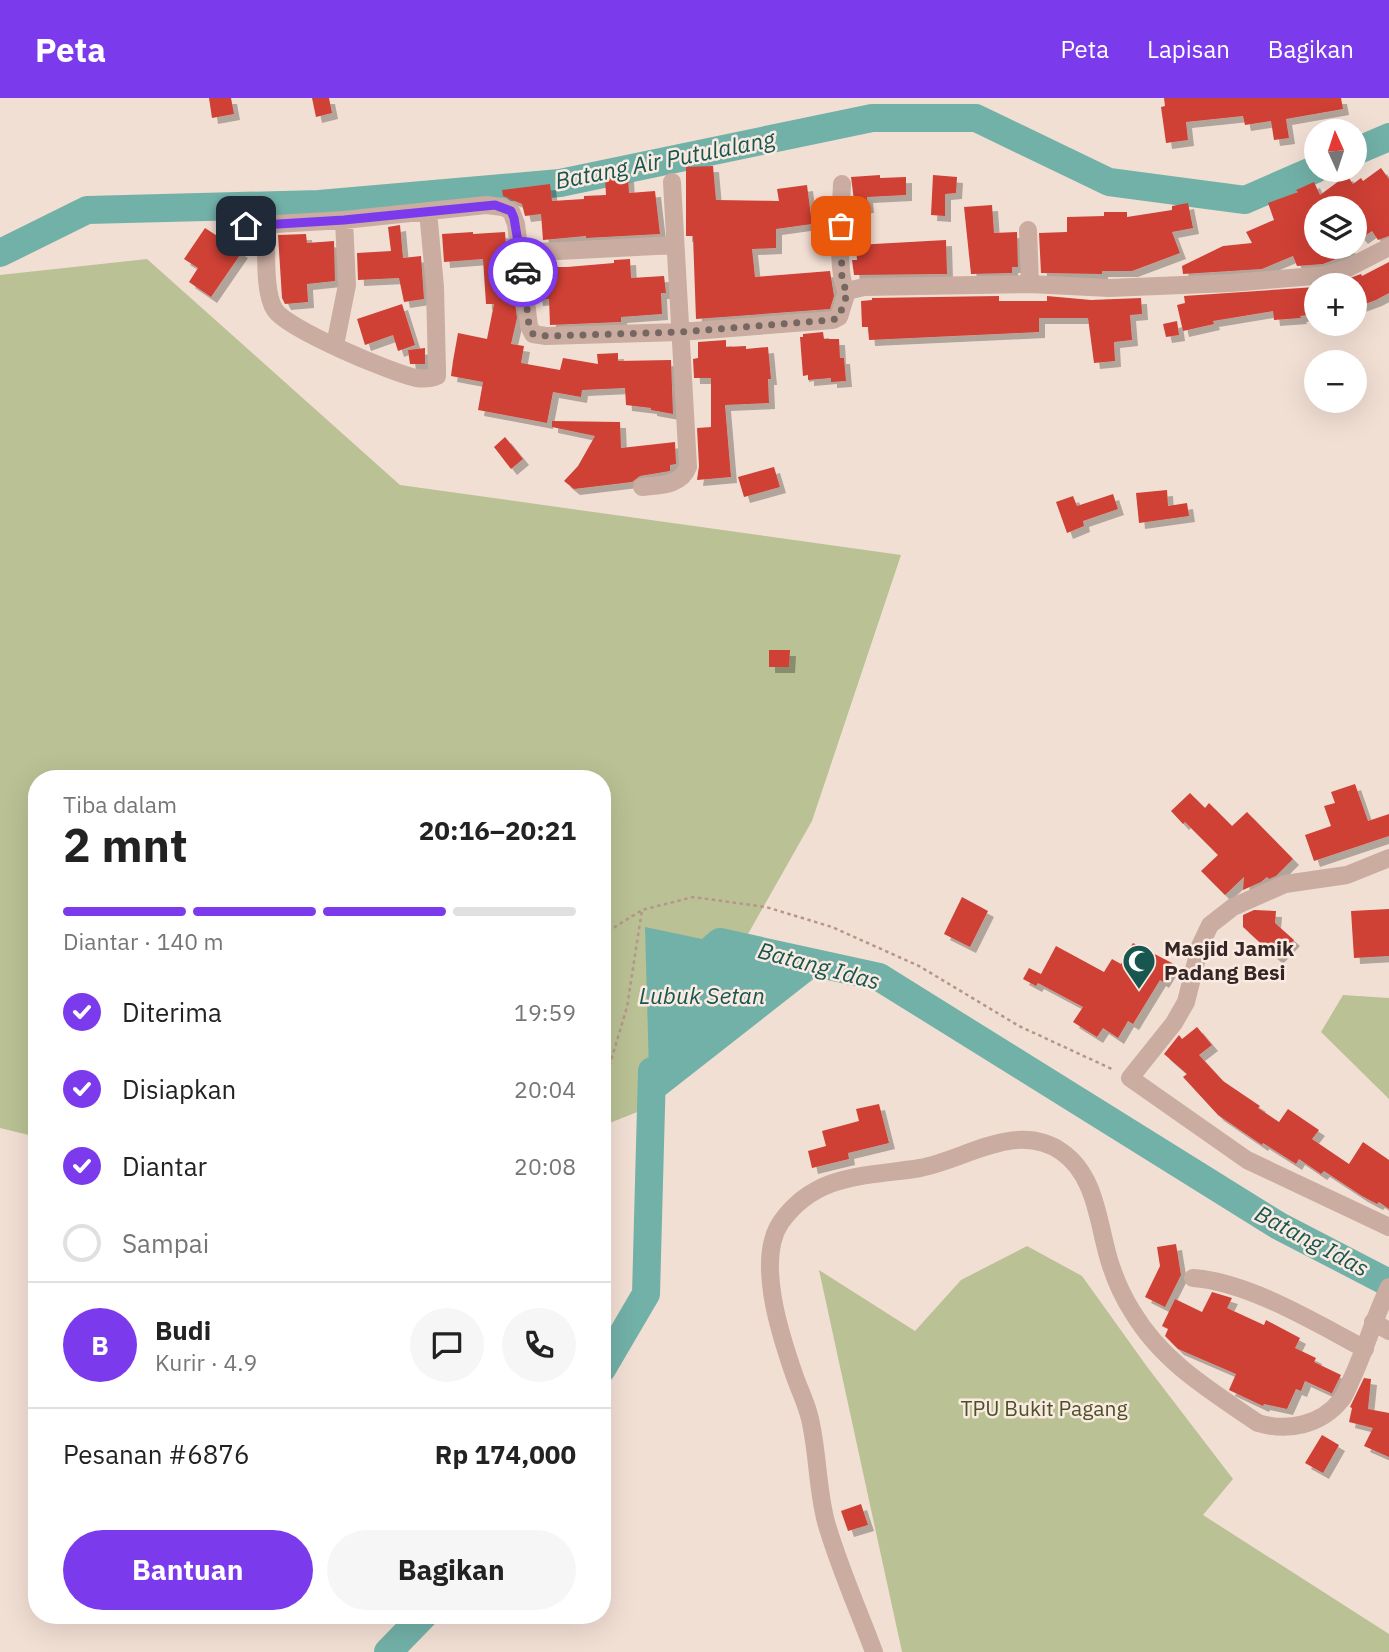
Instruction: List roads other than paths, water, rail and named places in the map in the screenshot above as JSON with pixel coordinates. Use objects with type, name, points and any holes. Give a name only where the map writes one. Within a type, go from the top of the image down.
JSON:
[{"type":"street","points":[[642,487],[673,482],[686,474],[688,467],[672,182]]},
{"type":"street","points":[[842,184],[841,268],[842,284],[848,291]]},
{"type":"street","points":[[226,227],[344,220],[486,205],[503,207],[511,211],[514,218],[529,326],[533,334],[546,336],[680,332],[833,320],[839,317],[848,291]]},
{"type":"street","points":[[266,225],[269,289],[273,308],[283,319],[335,345],[415,378],[430,379],[437,376],[435,288],[428,211]]},
{"type":"street","points":[[335,345],[347,285],[344,220]]},
{"type":"street","points":[[1028,230],[1030,284]]},
{"type":"street","points":[[520,253],[676,245]]},
{"type":"street","points":[[848,291],[864,287],[1030,284],[1109,288],[1231,283],[1325,275],[1348,268],[1389,247]]},
{"type":"street","points":[[1389,858],[1347,875],[1285,884],[1233,907],[1210,925],[1199,946],[1186,1002],[1174,1023],[1130,1078],[1247,1160],[1389,1227]]},
{"type":"street","points":[[874,1652],[826,1522],[810,1418],[778,1325],[769,1254],[780,1224],[815,1190],[825,1184],[860,1175],[938,1164],[1018,1138],[1058,1149],[1082,1175],[1098,1212],[1110,1265],[1143,1329],[1192,1380],[1258,1423],[1271,1427],[1295,1427],[1322,1417],[1341,1400],[1380,1321],[1389,1287]]},
{"type":"street","points":[[1194,1278],[1234,1286],[1365,1349]]},
{"type":"water","name":"Lubuk Setan","points":[[645,927],[830,966],[650,1107]]},
{"type":"waterway","name":"Batang Air Putulalang","points":[[0,253],[87,210],[319,204],[560,183],[872,118],[976,118],[1109,182],[1245,200],[1304,174]]},
{"type":"waterway","name":"Batang Air Putulalang","points":[[1367,146],[1389,137]]},
{"type":"waterway","name":"Batang Idas","points":[[692,966],[720,942],[879,977],[1279,1226],[1389,1283]]},
{"type":"waterway","name":"Batang Idas","points":[[611,1354],[646,1294],[652,1071]]},
{"type":"waterway","name":"Batang Idas","points":[[388,1652],[415,1624]]},
{"type":"place","name":"Masjid Jamik Padang Besi","points":[[1139,991]]},
{"type":"park label","name":"TPU Bukit Pagang","points":[[1044,1409]]}]
